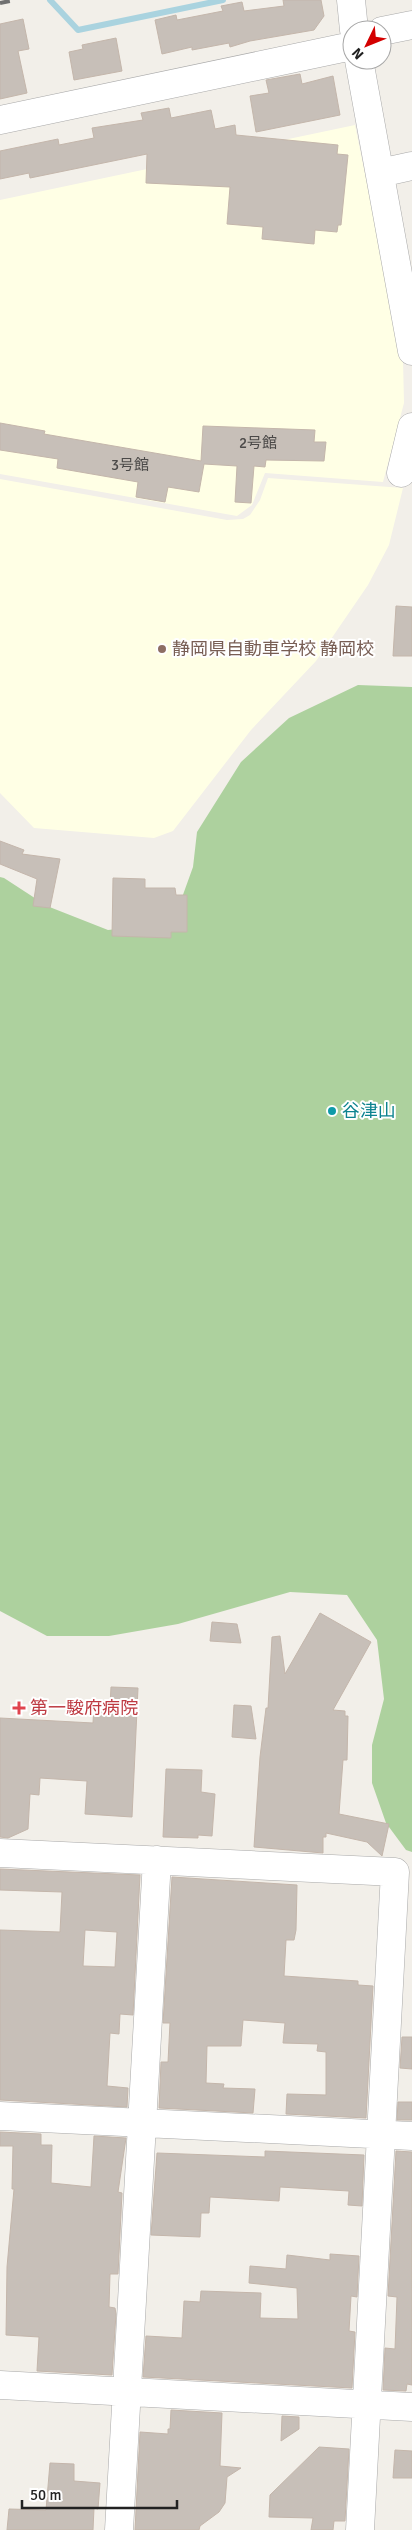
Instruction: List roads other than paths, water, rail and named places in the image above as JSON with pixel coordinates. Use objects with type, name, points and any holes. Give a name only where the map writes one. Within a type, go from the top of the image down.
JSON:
[{"type":"street","points":[[351,0],[353,20]]},
{"type":"street","points":[[392,29],[412,25]]},
{"type":"street","points":[[0,120],[342,48]]},
{"type":"street","points":[[361,70],[412,351]]},
{"type":"street","points":[[380,173],[412,166]]},
{"type":"street","points":[[401,473],[412,427]]},
{"type":"street","points":[[0,1852],[395,1872],[383,2134],[360,2530]]},
{"type":"street","points":[[119,2530],[157,1860]]},
{"type":"street","points":[[0,2116],[412,2136]]},
{"type":"street","points":[[0,2385],[412,2407]]},
{"type":"waterway","points":[[50,0],[78,30],[223,0]]},
{"type":"railway","points":[[0,3],[15,0]]},
{"type":"place","name":"静岡県自動車学校 静岡校","points":[[162,649]]},
{"type":"place","name":"谷津山","points":[[332,1111]]},
{"type":"place","name":"第一駿府病院","points":[[19,1708]]}]
